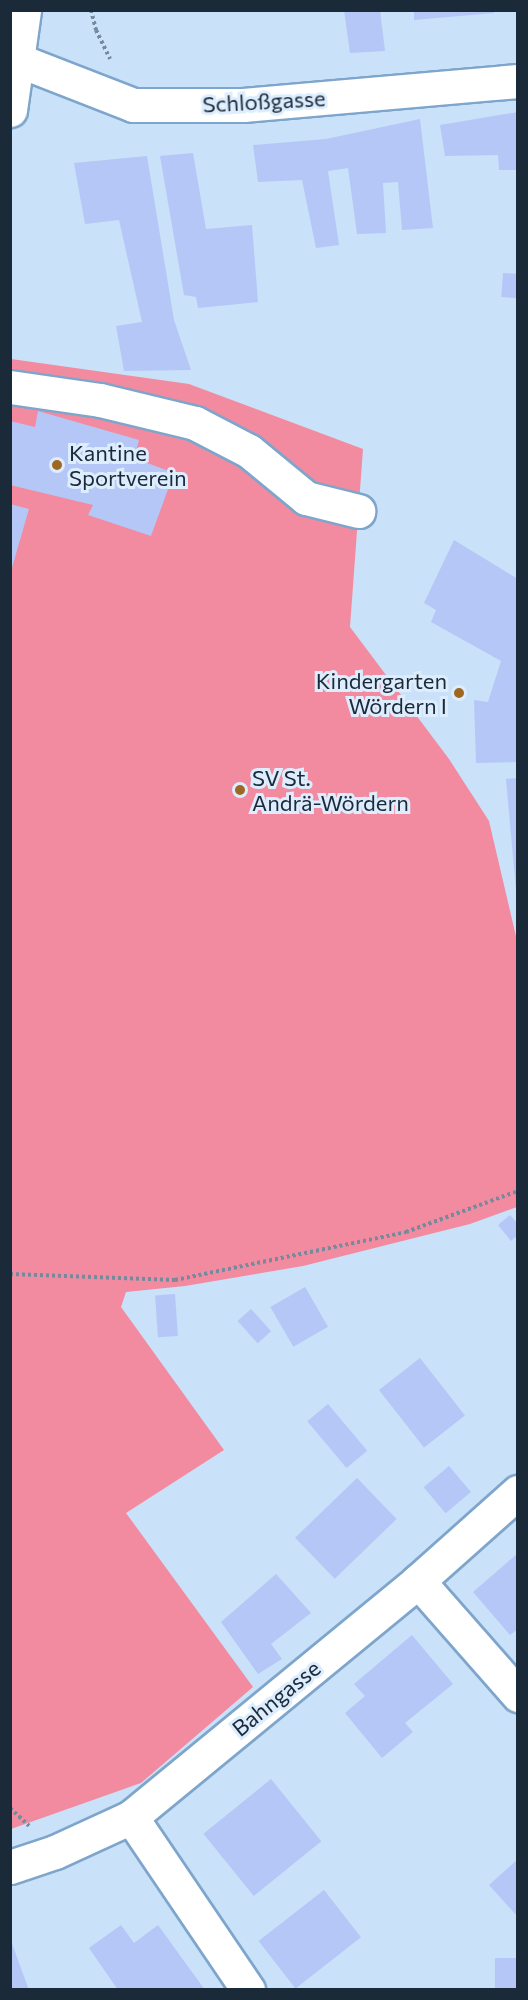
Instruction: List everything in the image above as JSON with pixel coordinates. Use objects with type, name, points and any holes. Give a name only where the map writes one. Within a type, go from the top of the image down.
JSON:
[{"type":"street","points":[[10,110],[14,59],[24,10]]},
{"type":"street","name":"Schloßgasse","points":[[14,59],[133,105],[243,105],[518,81]]},
{"type":"street","points":[[10,387],[100,400],[195,423],[249,451],[306,498],[358,511]]},
{"type":"street","name":"Bahngasse","points":[[10,1867],[55,1852],[131,1817],[418,1581],[518,1492]]},
{"type":"street","points":[[418,1581],[518,1695]]},
{"type":"street","points":[[131,1817],[248,1989]]},
{"type":"path","points":[[10,1274],[175,1280],[406,1232],[518,1191]]},
{"type":"shaded area","name":"SV St. Andrä-Wördern","points":[[11,359],[189,384],[363,449],[350,627],[449,759],[489,821],[518,945],[517,1207],[470,1224],[303,1266],[185,1286],[126,1292],[121,1307],[224,1450],[126,1513],[253,1687],[141,1783],[11,1829]]},
{"type":"building","points":[[344,10],[380,10],[385,51],[350,53]]},
{"type":"building","points":[[414,10],[494,10],[494,13],[414,20]]},
{"type":"building","points":[[518,112],[518,170],[499,170],[498,155],[445,156],[440,125]]},
{"type":"building","points":[[420,119],[433,228],[402,230],[398,182],[383,183],[386,233],[357,234],[348,168],[328,171],[339,245],[316,248],[302,180],[258,182],[253,145],[326,139]]},
{"type":"building","points":[[193,153],[206,229],[252,225],[258,302],[198,308],[196,297],[184,295],[160,156]]},
{"type":"building","points":[[147,156],[174,320],[191,370],[124,371],[116,326],[142,322],[119,220],[85,224],[74,163]]},
{"type":"building","points":[[503,273],[518,274],[516,298],[501,297]]},
{"type":"building","points":[[38,411],[139,440],[134,458],[174,473],[151,536],[88,515],[93,505],[10,485],[10,421],[35,427]]},
{"type":"building","points":[[10,504],[29,509],[11,571],[10,571]]},
{"type":"building","points":[[454,540],[518,579],[518,762],[476,763],[474,700],[488,702],[501,661],[431,622],[436,610],[424,603]]},
{"type":"building","points":[[518,778],[518,890],[516,890],[506,779]]},
{"type":"building","points":[[510,1215],[518,1224],[518,1235],[511,1241],[498,1225]]},
{"type":"building","points":[[305,1287],[328,1327],[293,1347],[270,1307]]},
{"type":"building","points":[[175,1294],[178,1336],[158,1337],[155,1295]]},
{"type":"building","points":[[251,1309],[271,1331],[258,1343],[238,1321]]},
{"type":"building","points":[[420,1358],[465,1416],[424,1448],[379,1390]]},
{"type":"building","points":[[328,1404],[367,1451],[347,1468],[307,1421]]},
{"type":"building","points":[[449,1466],[471,1492],[446,1513],[424,1487]]},
{"type":"building","points":[[357,1478],[397,1519],[335,1579],[295,1538]]},
{"type":"building","points":[[518,1553],[518,1629],[510,1635],[473,1592]]},
{"type":"building","points":[[276,1574],[311,1613],[271,1644],[282,1659],[258,1674],[221,1622]]},
{"type":"building","points":[[412,1635],[453,1684],[405,1723],[413,1732],[382,1758],[345,1713],[365,1696],[354,1684]]},
{"type":"building","points":[[271,1779],[321,1841],[254,1896],[203,1834]]},
{"type":"building","points":[[518,1859],[518,1917],[489,1885]]},
{"type":"building","points":[[324,1890],[361,1937],[296,1988],[259,1941]]},
{"type":"building","points":[[121,1925],[134,1943],[158,1925],[205,1990],[118,1990],[89,1948]]},
{"type":"building","points":[[11,1941],[29,1990],[10,1990]]},
{"type":"building","points":[[495,1958],[518,1958],[518,1990],[495,1990]]},
{"type":"place","name":"Kantine Sportverein","points":[[57,465]]},
{"type":"place","name":"Kindergarten Wördern I","points":[[459,693]]},
{"type":"place","name":"SV St. Andrä-Wördern","points":[[240,790]]}]
